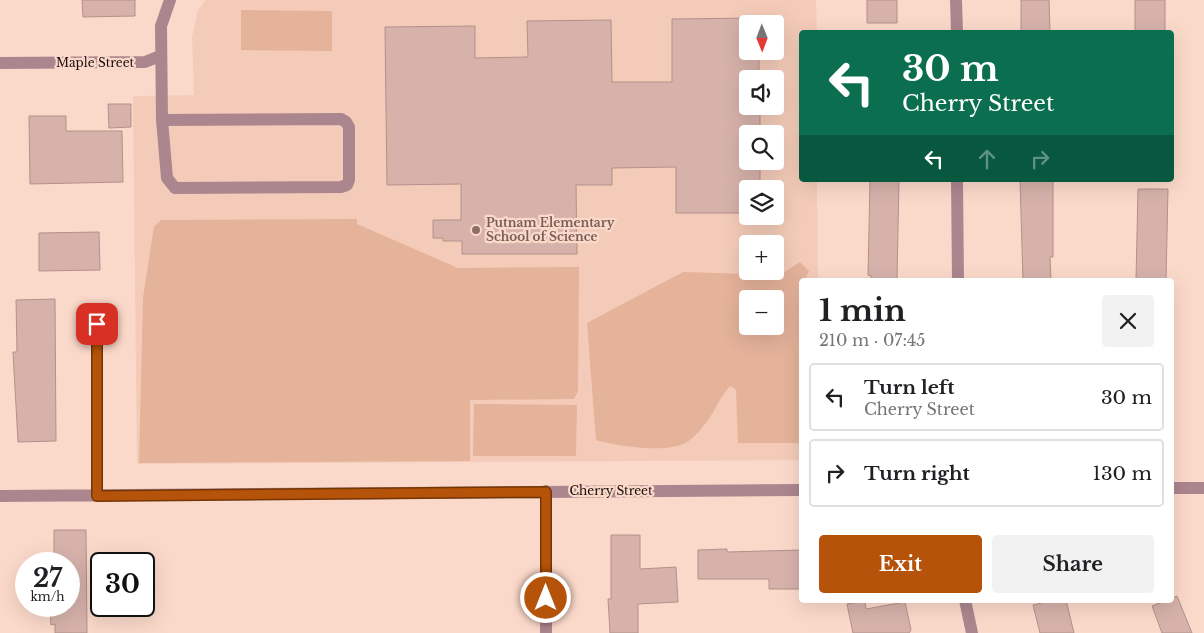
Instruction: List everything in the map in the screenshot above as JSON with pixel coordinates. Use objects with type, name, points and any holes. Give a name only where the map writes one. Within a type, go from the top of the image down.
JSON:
[{"type":"street","points":[[162,120],[341,119],[349,127],[349,180],[347,185],[341,187],[175,188],[167,178],[162,120],[160,56],[161,26],[170,0]]},
{"type":"street","points":[[956,0],[956,30]]},
{"type":"street","name":"Maple Street","points":[[0,63],[145,62],[160,56]]},
{"type":"street","points":[[957,182],[958,278]]},
{"type":"street","points":[[97,324],[97,496]]},
{"type":"street","points":[[1174,488],[1204,488]]},
{"type":"street","name":"Cherry Street","points":[[0,496],[799,490]]},
{"type":"street","points":[[546,492],[546,633]]},
{"type":"street","points":[[966,603],[972,633]]},
{"type":"shaded area","name":"Putnam Elementary School of Science","points":[[206,0],[816,0],[817,30],[799,30],[799,182],[817,182],[818,278],[799,278],[799,460],[137,464],[133,96],[194,95],[192,37],[198,10]]},
{"type":"shaded area","points":[[241,10],[332,11],[332,51],[241,50]]},
{"type":"shaded area","points":[[357,219],[357,224],[458,268],[579,267],[578,391],[574,399],[470,400],[470,461],[139,463],[143,298],[154,227],[161,220]]},
{"type":"shaded area","points":[[800,262],[809,271],[806,278],[799,278],[799,443],[738,443],[736,390],[731,386],[725,392],[711,416],[693,438],[678,446],[642,448],[596,440],[587,323],[683,272],[739,274],[739,280],[784,280],[784,272]]},
{"type":"shaded area","points":[[474,404],[577,405],[576,456],[473,456]]},
{"type":"building","points":[[82,0],[135,0],[135,16],[83,17]]},
{"type":"building","points":[[867,0],[897,0],[897,23],[867,23]]},
{"type":"building","points":[[1021,0],[1049,0],[1050,30],[1021,30]]},
{"type":"building","points":[[1135,0],[1165,0],[1165,30],[1135,30]]},
{"type":"building","points":[[739,18],[739,60],[759,60],[759,70],[739,70],[739,115],[760,115],[760,125],[739,125],[739,170],[760,170],[760,180],[739,180],[739,213],[676,213],[676,167],[612,168],[612,185],[576,185],[577,254],[462,254],[462,241],[443,241],[443,238],[433,238],[433,220],[461,220],[461,184],[387,185],[385,27],[475,26],[475,58],[528,57],[527,21],[611,20],[612,82],[672,82],[672,19]]},
{"type":"building","points":[[108,104],[131,104],[131,127],[109,128]]},
{"type":"building","points":[[29,116],[66,116],[66,131],[122,131],[123,182],[30,184]]},
{"type":"building","points":[[870,182],[899,182],[897,278],[871,278],[868,275]]},
{"type":"building","points":[[1020,182],[1053,182],[1053,257],[1050,257],[1051,278],[1023,278]]},
{"type":"building","points":[[1138,189],[1168,189],[1166,278],[1136,278]]},
{"type":"building","points":[[99,232],[100,270],[39,271],[39,233]]},
{"type":"building","points":[[55,299],[56,441],[18,442],[13,352],[17,352],[16,300]]},
{"type":"building","points":[[54,530],[86,530],[87,633],[55,633],[55,624],[51,625],[51,617],[80,617],[80,552],[54,552]]},
{"type":"building","points":[[611,535],[640,535],[640,569],[676,567],[678,602],[638,604],[638,633],[610,633],[608,599],[611,599]]},
{"type":"building","points":[[727,549],[727,552],[799,550],[799,589],[769,589],[769,579],[698,579],[698,550]]},
{"type":"building","points":[[1177,596],[1192,633],[1162,633],[1152,606],[1160,603],[1174,603],[1174,597]]},
{"type":"building","points":[[865,603],[866,609],[905,603],[911,630],[909,633],[853,633],[847,604]]},
{"type":"building","points":[[1067,603],[1074,633],[1040,633],[1033,605]]},
{"type":"place","name":"Putnam Elementary School of Science","points":[[476,230]]},
{"type":"route","points":[[97,324],[97,496],[546,492],[546,598]]}]
